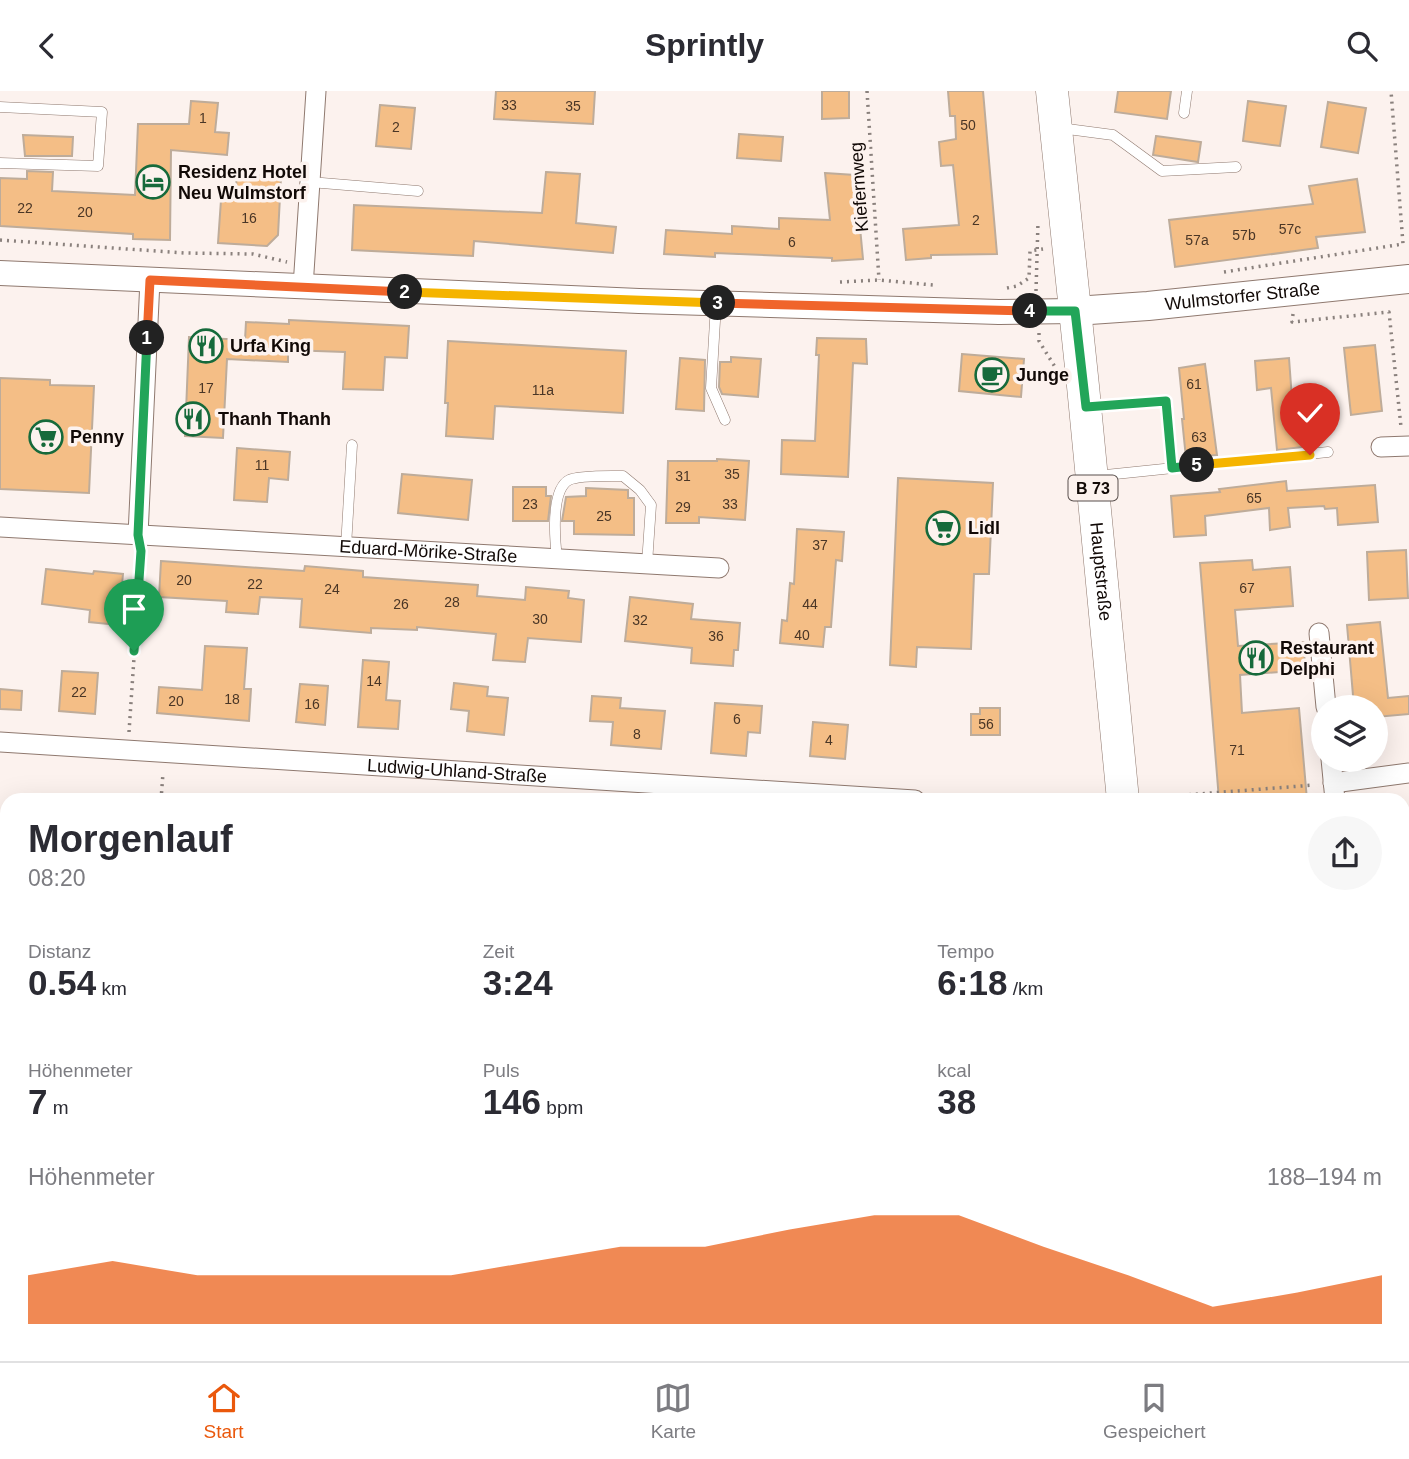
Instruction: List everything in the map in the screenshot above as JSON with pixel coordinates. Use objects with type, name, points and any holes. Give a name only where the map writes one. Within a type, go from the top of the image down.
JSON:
[{"type":"main road","name":"Hauptstraße","points":[[1052,91],[1123,793]]},
{"type":"main road","name":"Wulmstorfer Straße","points":[[1075,311],[1409,279]]},
{"type":"street","points":[[303,287],[316,91]]},
{"type":"street","points":[[0,273],[716,303],[999,312],[1075,311]]},
{"type":"street","points":[[138,535],[150,280]]},
{"type":"street","points":[[1381,447],[1406,446]]},
{"type":"street","name":"Eduard-Mörike-Straße","points":[[0,527],[719,568]]},
{"type":"street","points":[[1319,632],[1325,695]]},
{"type":"street","name":"Ludwig-Uhland-Straße","points":[[0,742],[788,793]]},
{"type":"street","points":[[1332,772],[1334,791],[1409,773]]},
{"type":"lane","points":[[1184,113],[1187,91]]},
{"type":"lane","points":[[0,107],[102,112],[98,166],[0,163]]},
{"type":"lane","points":[[1056,128],[1113,135],[1162,171],[1236,167]]},
{"type":"lane","points":[[310,182],[418,191]]},
{"type":"lane","points":[[716,303],[711,388],[725,420]]},
{"type":"lane","points":[[1086,407],[1166,401],[1172,468]]},
{"type":"lane","points":[[346,547],[352,445]]},
{"type":"lane","points":[[1092,477],[1328,451]]},
{"type":"lane","points":[[557,559],[554,538],[561,487],[570,479],[624,475],[651,505],[647,564]]},
{"type":"path","name":"Kiefernweg","points":[[867,91],[880,280]]},
{"type":"path","points":[[1213,273],[1403,244],[1391,91]]},
{"type":"path","points":[[1017,286],[1029,278],[1030,251],[1068,246]]},
{"type":"path","points":[[1293,289],[1292,322],[1389,312],[1406,446]]},
{"type":"path","points":[[128,750],[141,551],[138,535]]},
{"type":"path","points":[[162,793],[165,753]]},
{"type":"path","points":[[1201,793],[1334,791]]},
{"type":"building","points":[[496,91],[595,91],[593,124],[494,119]]},
{"type":"building","points":[[822,91],[849,91],[849,118],[822,119]]},
{"type":"building","points":[[948,91],[983,91],[997,254],[931,255],[931,258],[906,260],[903,229],[959,225],[953,165],[941,166],[939,142],[956,139],[955,116],[950,116]]},
{"type":"building","points":[[1118,91],[1171,91],[1167,119],[1115,112]]},
{"type":"building","points":[[191,101],[218,103],[215,132],[229,133],[227,155],[171,150],[170,240],[133,239],[133,234],[0,226],[0,178],[27,179],[27,171],[53,172],[52,191],[135,195],[138,124],[189,124]]},
{"type":"building","points":[[1248,101],[1286,106],[1280,146],[1243,141]]},
{"type":"building","points":[[1328,102],[1366,108],[1358,153],[1321,147]]},
{"type":"building","points":[[380,105],[415,108],[411,149],[376,146]]},
{"type":"building","points":[[739,134],[783,137],[781,161],[737,158]]},
{"type":"building","points":[[23,135],[73,137],[72,156],[25,156]]},
{"type":"building","points":[[1156,136],[1201,142],[1198,162],[1153,155]]},
{"type":"building","points":[[546,172],[580,174],[576,223],[616,227],[613,253],[474,241],[473,256],[352,250],[354,205],[542,213]]},
{"type":"building","points":[[825,173],[855,175],[863,259],[832,261],[832,258],[715,253],[715,257],[664,254],[666,230],[732,234],[732,226],[779,229],[779,218],[830,220]]},
{"type":"building","points":[[237,174],[281,177],[278,235],[267,246],[218,243],[221,200],[235,200]]},
{"type":"building","points":[[1357,179],[1365,232],[1316,237],[1318,248],[1175,267],[1169,220],[1313,204],[1309,186]]},
{"type":"building","points":[[289,320],[409,326],[407,358],[385,357],[383,390],[343,389],[345,352],[288,350],[288,362],[227,359],[223,438],[185,436],[189,337],[245,340],[246,322],[289,324]]},
{"type":"building","points":[[817,338],[866,339],[867,364],[853,363],[848,477],[781,474],[782,440],[815,441],[819,355],[816,355]]},
{"type":"building","points":[[448,341],[626,351],[623,413],[495,406],[493,439],[446,436]]},
{"type":"building","points":[[1375,345],[1382,411],[1351,415],[1344,348]]},
{"type":"building","name":"Junge","points":[[962,354],[1024,359],[1021,397],[959,391]]},
{"type":"building","points":[[731,357],[761,359],[758,397],[722,394],[719,387],[720,362],[731,362]]},
{"type":"building","points":[[680,358],[705,360],[704,411],[676,409]]},
{"type":"building","points":[[1289,358],[1293,413],[1316,411],[1319,445],[1277,450],[1271,388],[1257,390],[1255,361]]},
{"type":"building","points":[[1205,364],[1217,455],[1186,458],[1179,368]]},
{"type":"building","name":"Penny","points":[[0,378],[50,380],[50,385],[94,386],[89,493],[0,489]]},
{"type":"building","points":[[237,448],[290,452],[288,480],[269,478],[267,502],[234,500]]},
{"type":"building","points":[[668,461],[749,461],[745,520],[699,517],[699,523],[666,523]]},
{"type":"building","points":[[402,474],[472,480],[468,520],[398,513]]},
{"type":"building","name":"Lidl","points":[[898,478],[993,483],[989,574],[974,574],[971,649],[917,647],[916,667],[890,665]]},
{"type":"building","points":[[1286,481],[1287,491],[1375,485],[1378,522],[1338,525],[1337,508],[1288,508],[1290,527],[1270,530],[1269,508],[1205,516],[1206,535],[1174,537],[1171,496],[1220,492],[1219,489]]},
{"type":"building","points":[[513,487],[546,487],[546,496],[551,496],[548,521],[513,521]]},
{"type":"building","points":[[586,488],[628,490],[628,498],[634,498],[634,535],[574,534],[574,521],[562,521],[566,497],[586,496]]},
{"type":"building","points":[[797,529],[844,532],[842,561],[836,560],[831,627],[825,627],[823,647],[780,643],[782,620],[787,621],[790,583],[794,584]]},
{"type":"building","points":[[1406,550],[1408,598],[1369,600],[1367,552]]},
{"type":"building","points":[[1252,560],[1253,570],[1290,567],[1293,606],[1235,610],[1238,646],[1304,642],[1305,670],[1240,675],[1242,713],[1299,708],[1306,793],[1218,793],[1200,563]]},
{"type":"building","points":[[161,561],[304,571],[305,566],[363,571],[363,577],[478,585],[477,596],[525,600],[526,587],[569,591],[568,598],[584,600],[581,642],[528,638],[525,662],[493,660],[496,634],[417,627],[417,630],[371,628],[371,633],[300,627],[302,599],[260,597],[258,614],[226,612],[227,601],[159,597]]},
{"type":"building","points":[[46,569],[123,574],[118,625],[89,622],[90,610],[42,604]]},
{"type":"building","points":[[630,597],[693,604],[691,619],[740,623],[738,650],[734,650],[733,666],[691,663],[692,648],[625,641]]},
{"type":"building","points":[[1380,622],[1388,695],[1353,695],[1347,625]]},
{"type":"building","points":[[205,646],[247,648],[244,689],[251,689],[249,721],[157,713],[159,687],[202,690]]},
{"type":"building","points":[[363,660],[389,662],[386,700],[400,701],[398,729],[358,727]]},
{"type":"building","points":[[62,671],[98,673],[95,714],[59,711]]},
{"type":"building","points":[[454,683],[488,687],[487,696],[508,698],[504,735],[467,731],[469,711],[451,709]]},
{"type":"building","points":[[300,684],[328,686],[325,725],[296,722]]},
{"type":"building","points":[[0,689],[22,691],[21,710],[0,709]]},
{"type":"building","points":[[592,696],[621,698],[620,708],[665,711],[661,749],[611,745],[613,722],[590,721]]},
{"type":"building","points":[[1409,696],[1409,714],[1388,716],[1388,698]]},
{"type":"building","points":[[715,703],[762,706],[760,733],[748,732],[746,756],[711,753]]},
{"type":"building","points":[[980,708],[1000,708],[1000,735],[971,735],[971,714],[980,714]]},
{"type":"building","points":[[813,722],[848,725],[845,759],[810,756]]},
{"type":"place","name":"Residenz Hotel Neu Wulmstorf","points":[[153,182]]},
{"type":"place","name":"Urfa King","points":[[206,346]]},
{"type":"place","name":"Junge","points":[[992,375]]},
{"type":"place","name":"Thanh Thanh","points":[[193,419]]},
{"type":"place","name":"Penny","points":[[46,437]]},
{"type":"place","name":"Lidl","points":[[943,528]]},
{"type":"place","name":"Restaurant Delphi","points":[[1256,658]]},
{"type":"route","points":[[134,651],[141,551],[138,535],[150,280],[639,301],[999,312],[1075,311],[1086,407],[1166,401],[1172,468],[1310,455]]}]
